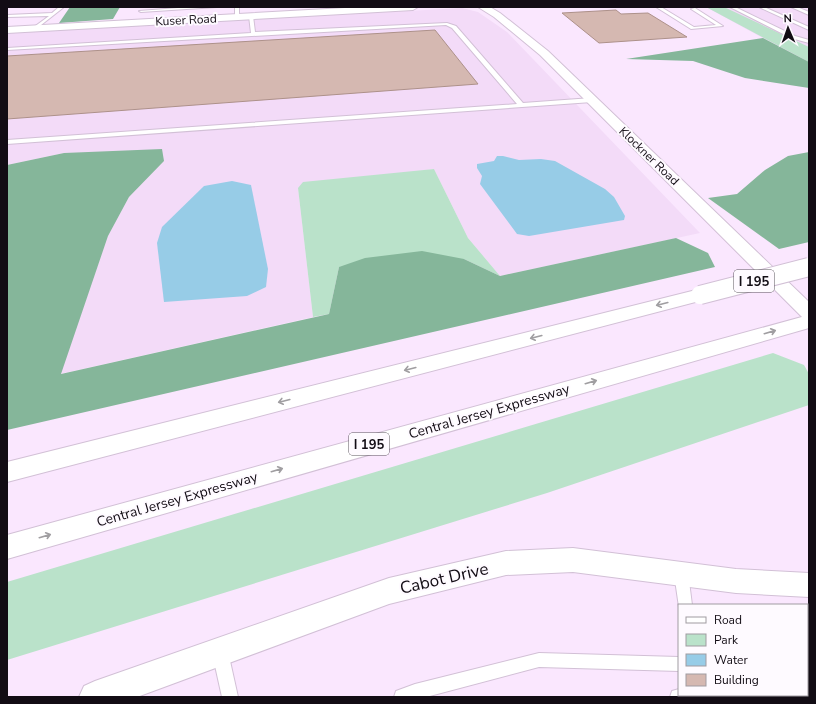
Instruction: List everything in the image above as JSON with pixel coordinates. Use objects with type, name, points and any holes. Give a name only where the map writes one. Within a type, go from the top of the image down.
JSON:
[{"type":"main road","name":"Kuser Road","points":[[7,30],[137,22],[237,12],[251,16],[413,7]]},
{"type":"main road","name":"Klockner Road","points":[[483,7],[497,15],[544,54],[809,313]]},
{"type":"main road","name":"I 195","points":[[7,472],[809,267]]},
{"type":"main road","name":"Central Jersey Expressway","points":[[7,547],[809,321]]},
{"type":"street","name":"Cabot Drive","points":[[95,697],[389,591],[506,564],[573,560],[736,581],[809,585]]},
{"type":"lane","points":[[36,28],[62,7]]},
{"type":"lane","points":[[137,22],[141,9],[216,7]]},
{"type":"lane","points":[[658,7],[693,28],[721,26],[693,9]]},
{"type":"lane","points":[[732,7],[793,37],[809,42]]},
{"type":"lane","points":[[761,7],[809,29]]},
{"type":"lane","points":[[793,7],[809,14]]},
{"type":"lane","points":[[7,16],[54,14]]},
{"type":"lane","points":[[251,16],[253,34]]},
{"type":"lane","points":[[7,50],[253,34],[447,24],[454,27],[521,105]]},
{"type":"lane","points":[[7,142],[592,100]]},
{"type":"lane","points":[[681,573],[685,604]]},
{"type":"lane","points":[[220,652],[230,697]]},
{"type":"lane","points":[[402,697],[415,692],[539,660],[678,664]]},
{"type":"shaded area","points":[[706,7],[809,7],[809,62],[797,57]]},
{"type":"shaded area","points":[[462,8],[478,12],[507,32],[700,233],[500,276],[468,238],[434,169],[298,188],[313,317],[60,374],[108,236],[129,197],[164,161],[64,153],[7,165],[7,33]]},
{"type":"green space","points":[[70,7],[120,7],[113,19],[59,23]]},
{"type":"green space","points":[[706,7],[724,7],[809,47],[809,62]]},
{"type":"green space","points":[[763,38],[809,62],[809,88],[745,78],[693,61],[626,59]]},
{"type":"green space","points":[[162,149],[164,161],[129,197],[108,236],[61,374],[329,314],[339,267],[365,258],[422,251],[464,259],[500,276],[676,238],[708,253],[715,267],[7,430],[7,165],[64,153]]},
{"type":"green space","points":[[809,152],[809,242],[779,249],[708,198],[737,194],[765,170],[788,156]]},
{"type":"green space","points":[[434,169],[468,238],[500,276],[464,259],[339,267],[329,314],[313,317],[298,188],[303,182]]},
{"type":"green space","points":[[773,353],[804,365],[809,374],[809,405],[547,493],[7,660],[7,582]]},
{"type":"water","points":[[497,156],[519,160],[541,159],[555,161],[605,189],[614,197],[625,216],[624,220],[529,236],[517,234],[480,184],[482,176],[477,168],[477,164],[494,161]]},
{"type":"water","points":[[232,181],[251,185],[268,269],[266,287],[247,296],[164,302],[157,243],[162,227],[204,186]]},
{"type":"building","points":[[616,10],[621,14],[648,13],[687,37],[599,43],[562,13]]},
{"type":"building","points":[[435,30],[478,84],[7,119],[7,56]]}]
